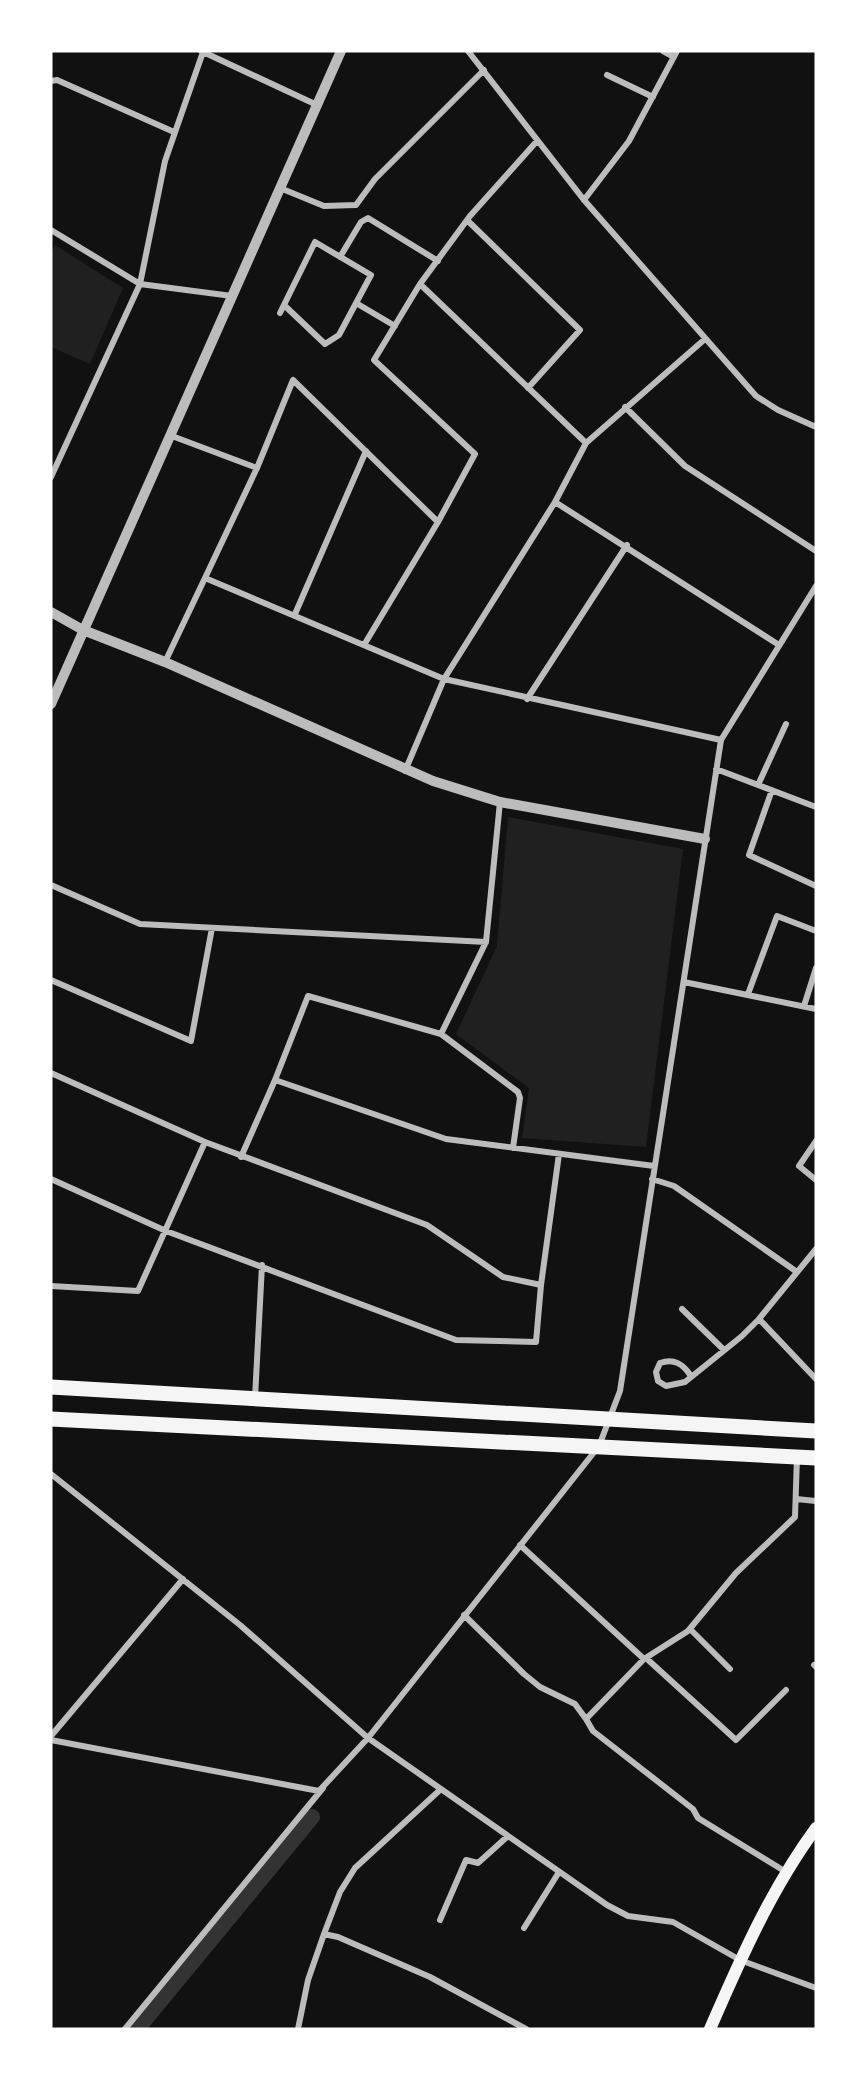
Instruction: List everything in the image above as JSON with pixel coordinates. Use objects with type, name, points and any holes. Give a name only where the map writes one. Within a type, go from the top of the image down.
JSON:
[{"type":"main road","points":[[51,1387],[816,1431]]},
{"type":"main road","points":[[51,1419],[816,1458]]},
{"type":"main road","points":[[710,2029],[740,1960],[786,1872],[814,1834]]},
{"type":"street","points":[[51,477],[140,284],[174,132],[202,51],[317,105]]},
{"type":"street","points":[[51,704],[172,436],[341,51]]},
{"type":"street","points":[[468,51],[585,200],[756,396],[778,410],[816,427]]},
{"type":"street","points":[[585,200],[629,141],[676,54],[663,51]]},
{"type":"street","points":[[280,188],[324,206],[356,204],[375,179],[484,70]]},
{"type":"street","points":[[607,75],[652,97]]},
{"type":"street","points":[[51,81],[57,80],[174,132]]},
{"type":"street","points":[[364,645],[438,522],[475,454],[374,360],[420,284],[467,220],[537,141]]},
{"type":"street","points":[[340,257],[361,222],[368,218],[438,261]]},
{"type":"street","points":[[467,220],[580,330],[528,388]]},
{"type":"street","points":[[51,230],[140,284],[232,296]]},
{"type":"street","points":[[280,313],[307,254],[315,242],[371,275],[339,335],[325,344],[284,305]]},
{"type":"street","points":[[420,284],[586,443]]},
{"type":"street","points":[[356,303],[395,326]]},
{"type":"street","points":[[405,771],[444,679],[555,502],[586,443],[705,339]]},
{"type":"street","points":[[165,662],[257,468],[293,380],[438,522]]},
{"type":"street","points":[[626,407],[685,466],[816,551]]},
{"type":"street","points":[[172,436],[257,468]]},
{"type":"street","points":[[295,614],[366,451]]},
{"type":"street","points":[[555,502],[627,545],[779,645]]},
{"type":"street","points":[[527,699],[627,545]]},
{"type":"street","points":[[205,578],[295,614],[444,679],[721,740]]},
{"type":"street","points":[[183,1579],[51,1738],[319,1791],[368,1738],[599,1446],[620,1391],[721,740],[816,586]]},
{"type":"street","points":[[51,612],[83,630],[165,662],[405,771],[500,802],[705,839]]},
{"type":"street","points":[[758,785],[786,724]]},
{"type":"street","points":[[716,769],[816,807]]},
{"type":"street","points":[[771,790],[749,855],[816,886]]},
{"type":"street","points":[[441,1034],[486,942],[500,802]]},
{"type":"street","points":[[51,885],[140,924],[303,930],[486,942]]},
{"type":"street","points":[[748,994],[777,916],[816,931]]},
{"type":"street","points":[[51,980],[190,1041],[212,928]]},
{"type":"street","points":[[804,1006],[816,968]]},
{"type":"street","points":[[684,982],[816,1009]]},
{"type":"street","points":[[241,1157],[275,1080],[308,996],[441,1034],[518,1092],[520,1098],[513,1148]]},
{"type":"street","points":[[51,1073],[205,1143],[427,1225],[503,1276],[541,1284]]},
{"type":"street","points":[[275,1080],[446,1139],[654,1166]]},
{"type":"street","points":[[816,1141],[799,1166],[816,1180]]},
{"type":"street","points":[[51,1286],[138,1291],[205,1143]]},
{"type":"street","points":[[51,1179],[166,1231],[262,1265],[456,1340],[536,1342],[541,1284],[559,1154]]},
{"type":"street","points":[[652,1179],[674,1186],[797,1272]]},
{"type":"street","points":[[691,1376],[677,1362],[669,1360],[660,1363],[656,1372],[658,1381],[666,1386],[677,1385],[691,1376],[759,1319],[816,1249]]},
{"type":"street","points":[[255,1398],[262,1265]]},
{"type":"street","points":[[682,1309],[724,1350]]},
{"type":"street","points":[[759,1319],[816,1379]]},
{"type":"street","points":[[586,1719],[645,1658],[690,1629],[736,1573],[795,1516],[798,1456]]},
{"type":"street","points":[[51,1474],[240,1625],[368,1738],[607,1905],[628,1916],[673,1922],[740,1960],[816,1989]]},
{"type":"street","points":[[796,1498],[816,1501]]},
{"type":"street","points":[[520,1545],[736,1740],[786,1690]]},
{"type":"street","points":[[464,1615],[540,1687],[575,1704],[592,1731],[693,1809],[698,1818],[786,1872]]},
{"type":"street","points":[[690,1629],[730,1669]]},
{"type":"street","points":[[125,2029],[335,1773]]},
{"type":"street","points":[[298,2029],[308,1980],[340,1892],[355,1869],[441,1789]]},
{"type":"street","points":[[440,1920],[466,1860],[478,1863],[508,1836]]},
{"type":"street","points":[[524,1928],[559,1872]]},
{"type":"street","points":[[324,1934],[339,1937],[430,1977],[526,2029]]},
{"type":"shaded area","points":[[55,245],[123,288],[90,364],[51,347],[51,253]]},
{"type":"shaded area","points":[[508,817],[683,849],[646,1147],[522,1138],[529,1088],[456,1034],[497,946]]},
{"type":"waterway","points":[[137,2029],[312,1817]]}]
